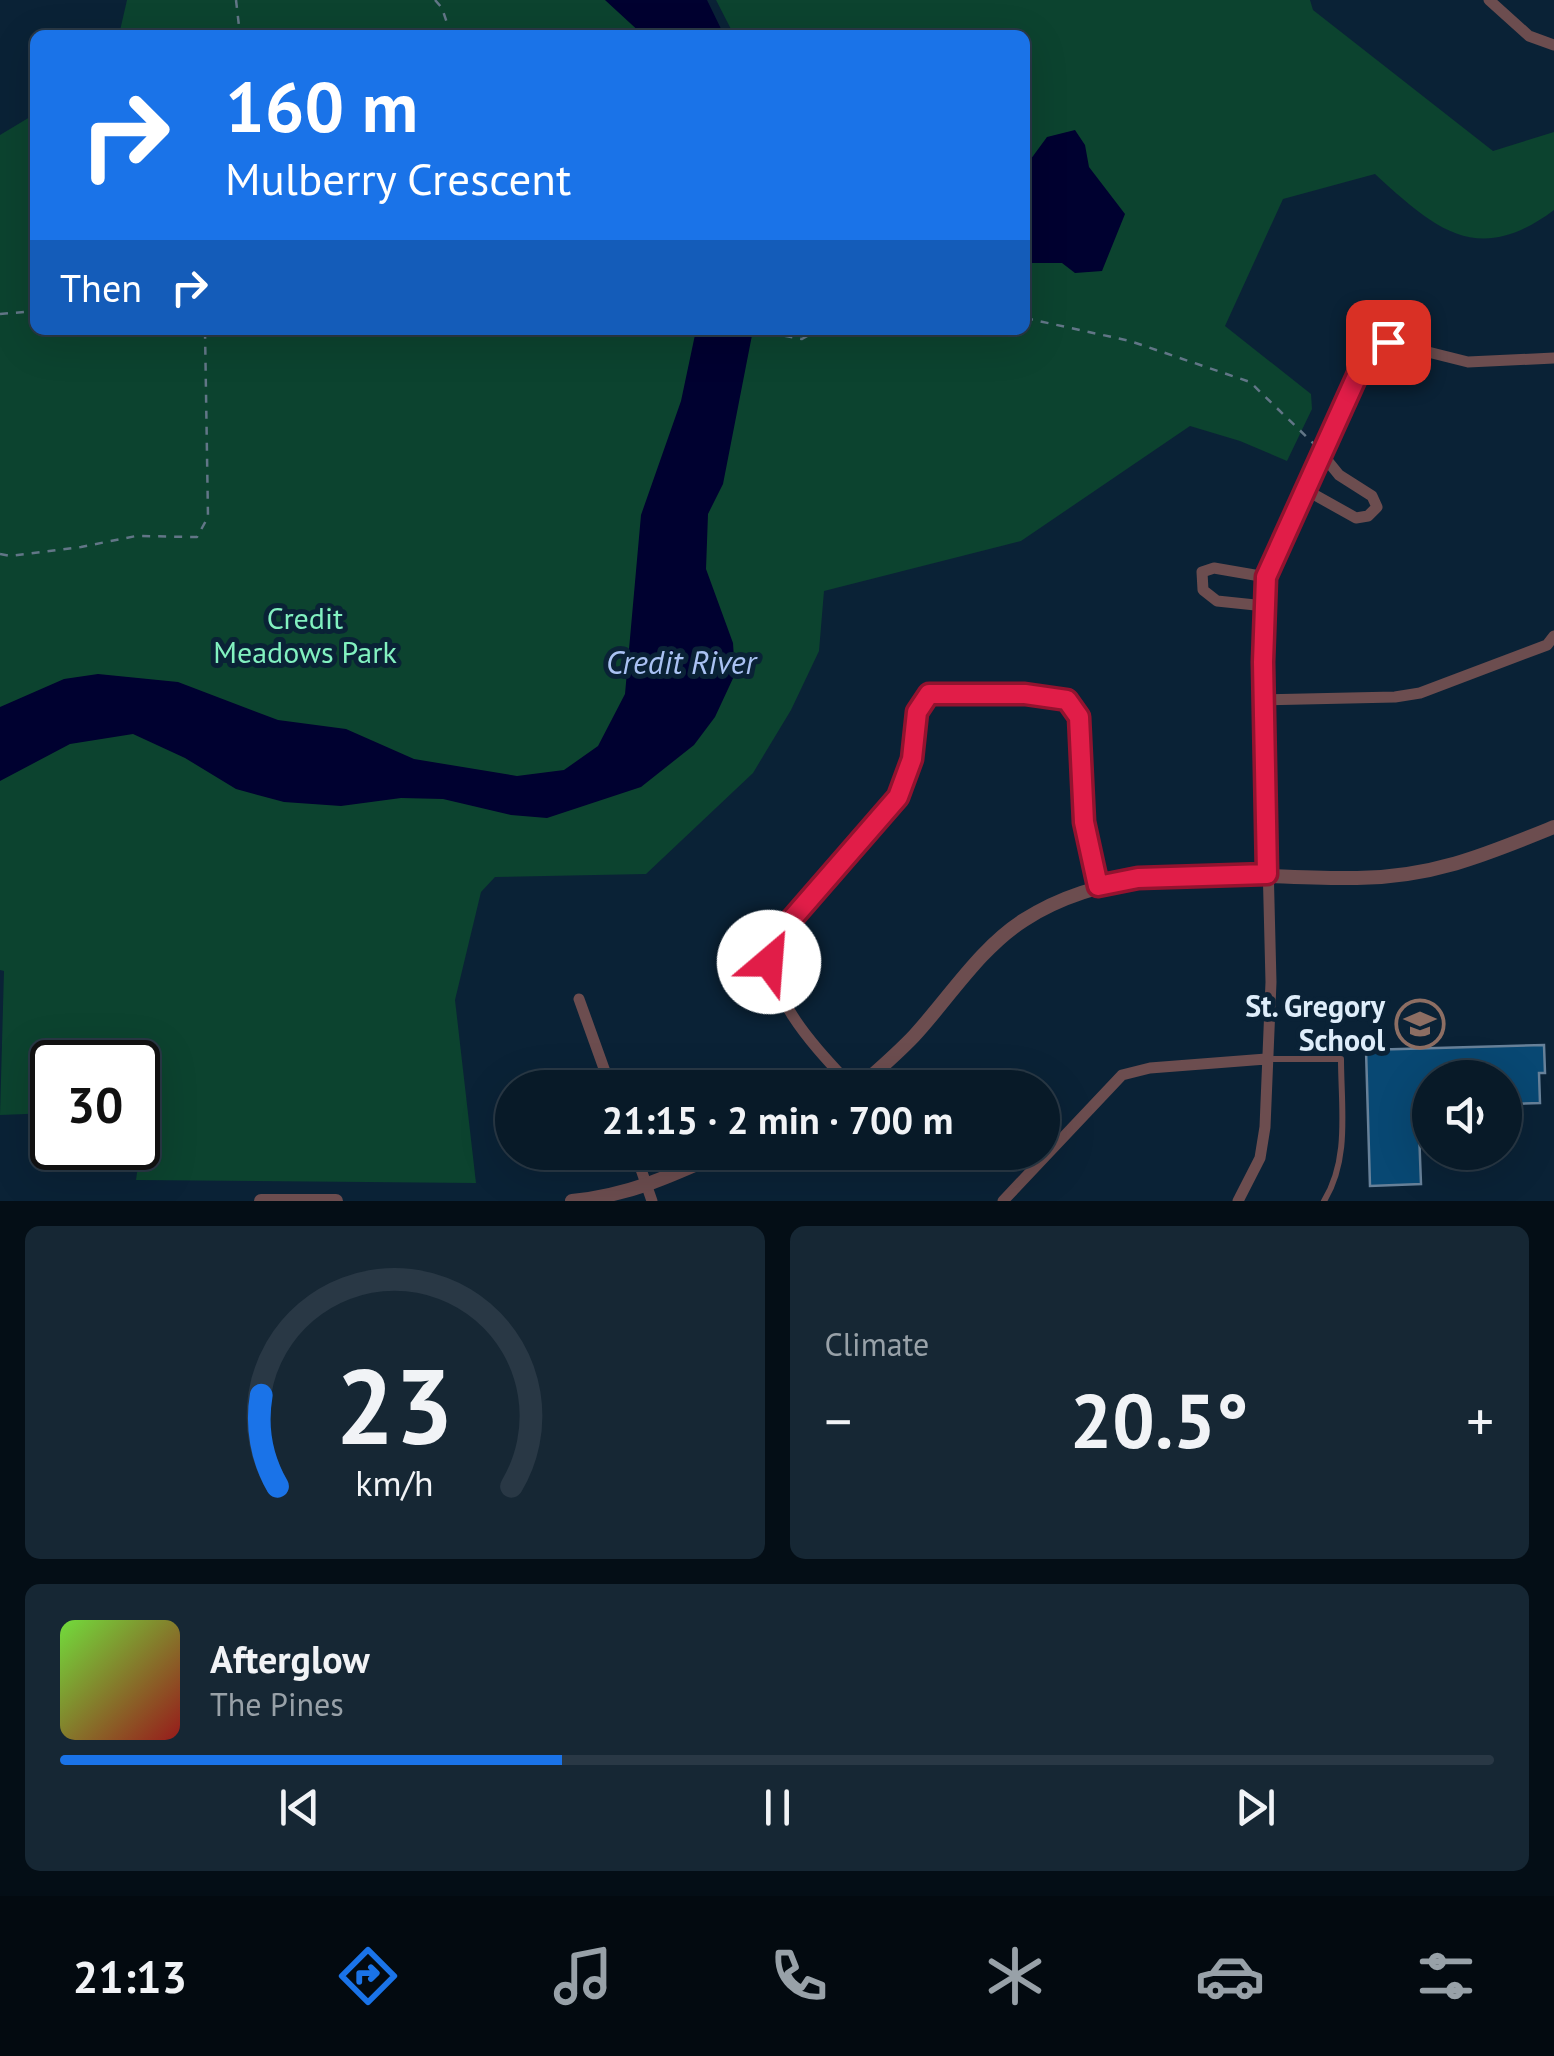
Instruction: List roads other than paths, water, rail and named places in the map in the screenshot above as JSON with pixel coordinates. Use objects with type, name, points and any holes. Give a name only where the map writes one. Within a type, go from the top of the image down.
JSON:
[{"type":"street","points":[[1489,0],[1529,36],[1554,45]]},
{"type":"street","points":[[1238,1201],[1260,1158],[1265,1127],[1270,992],[1264,700],[1266,577],[1366,356],[1388,342],[1468,362],[1553,359]]},
{"type":"street","points":[[1306,490],[1356,518],[1368,516],[1376,508],[1372,496],[1339,475],[1322,454]]},
{"type":"street","points":[[1265,606],[1217,601],[1203,590],[1202,572],[1214,568],[1266,577]]},
{"type":"street","points":[[1264,700],[1420,693],[1547,646],[1554,636]]},
{"type":"street","points":[[840,1070],[798,1021],[780,991],[769,962],[771,943],[898,797],[912,759],[917,712],[929,694],[1025,694],[1067,700],[1079,717],[1084,822],[1098,886]]},
{"type":"street","points":[[876,1070],[911,1039],[992,946],[1021,922],[1056,902],[1098,886],[1138,878],[1267,874],[1358,878],[1439,870],[1554,828]]},
{"type":"street","points":[[579,999],[605,1070]]},
{"type":"street","points":[[1003,1201],[1122,1075],[1150,1068],[1266,1059]]},
{"type":"street","points":[[641,1170],[650,1194]]},
{"type":"street","points":[[572,1201],[650,1194],[692,1170]]},
{"type":"street","points":[[261,1201],[336,1201]]},
{"type":"lane","points":[[1266,1059],[1342,1059],[1341,1162],[1324,1201]]},
{"type":"water","points":[[605,0],[707,0],[722,30],[638,30]]},
{"type":"water","points":[[1075,130],[1085,145],[1089,167],[1125,214],[1102,271],[1075,273],[1062,263],[1030,263],[1030,160],[1047,137]]},
{"type":"water","name":"Credit River","points":[[695,335],[752,335],[723,484],[708,514],[706,569],[733,643],[735,674],[715,717],[694,745],[641,787],[547,818],[511,815],[443,799],[401,798],[341,806],[284,802],[236,789],[185,758],[133,734],[70,744],[0,781],[0,707],[64,679],[98,674],[178,682],[278,720],[346,729],[414,759],[517,776],[564,770],[598,746],[625,694],[641,515],[681,401]]},
{"type":"place","name":"St. Gregory School","points":[[1420,1024]]},
{"type":"park label","name":"Credit Meadows Park","points":[[305,636]]}]
